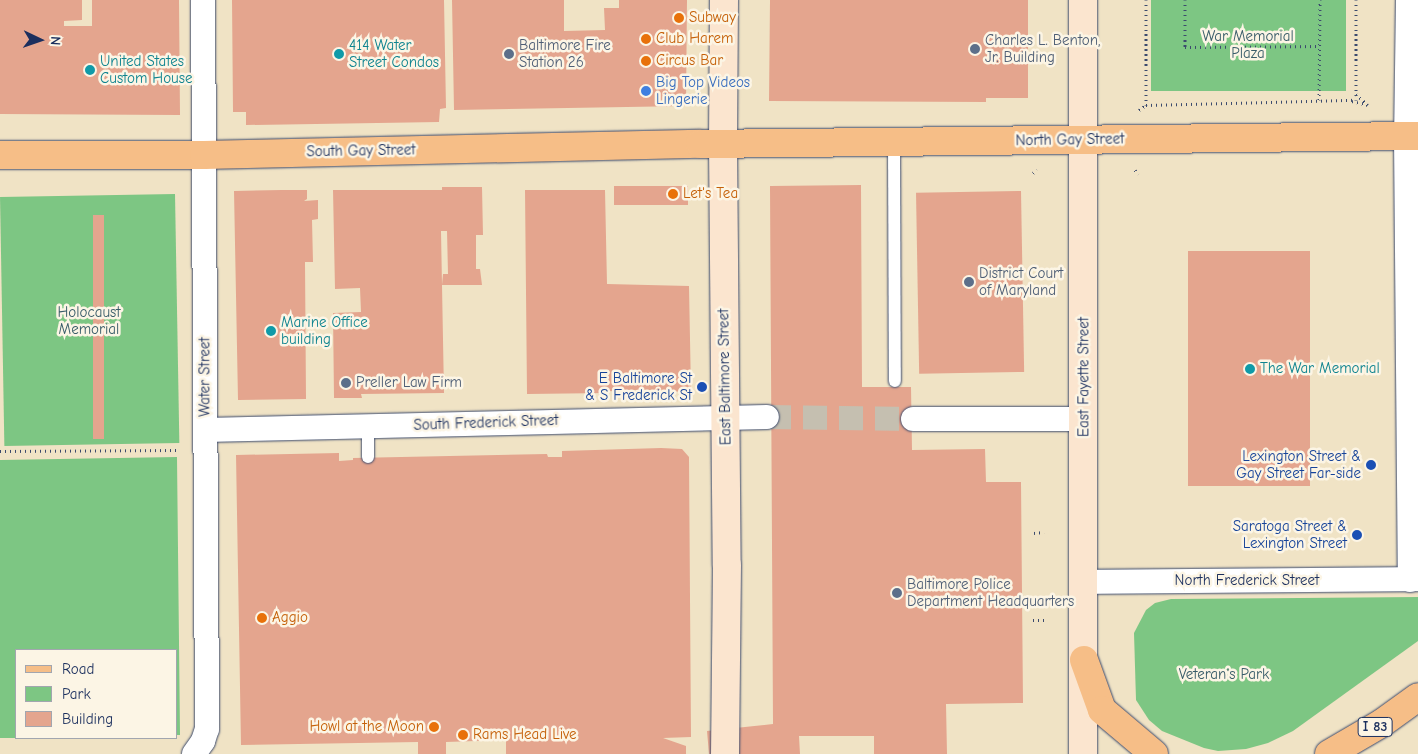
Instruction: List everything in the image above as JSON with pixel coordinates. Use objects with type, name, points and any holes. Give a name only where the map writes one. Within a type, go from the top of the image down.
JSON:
[{"type":"main road","name":"East Baltimore Street","points":[[724,0],[723,144],[727,565],[725,754]]},
{"type":"main road","name":"East Fayette Street","points":[[1083,0],[1085,140],[1083,754]]},
{"type":"main road","name":"North Gay Street","points":[[723,144],[1412,136]]},
{"type":"main road","name":"South Gay Street","points":[[0,155],[204,155],[723,144]]},
{"type":"main road","points":[[1084,660],[1102,710],[1154,754]]},
{"type":"main road","name":"I 83","points":[[1329,754],[1382,723],[1418,697]]},
{"type":"street","name":"Water Street","points":[[196,752],[207,729],[203,0]]},
{"type":"street","points":[[1408,0],[1412,136],[1414,579]]},
{"type":"street","name":"South Frederick Street","points":[[205,440],[368,426],[767,417]]},
{"type":"street","points":[[913,419],[1084,418]]},
{"type":"street","name":"North Frederick Street","points":[[1084,582],[1414,579]]},
{"type":"lane","points":[[894,142],[895,381]]},
{"type":"lane","points":[[368,426],[368,457]]},
{"type":"path","points":[[1146,0],[1146,106]]},
{"type":"path","points":[[1185,0],[1185,46],[1320,46]]},
{"type":"path","points":[[1319,100],[1320,0]]},
{"type":"path","points":[[1139,110],[1146,106],[1356,100],[1356,0]]},
{"type":"path","points":[[1348,100],[1368,105],[1356,94]]},
{"type":"path","points":[[1032,173],[1037,170]]},
{"type":"path","points":[[0,451],[205,440]]},
{"type":"path","points":[[1034,533],[1044,532]]},
{"type":"path","points":[[1033,620],[1044,620]]},
{"type":"green space","name":"War Memorial Plaza","points":[[1151,0],[1346,0],[1346,91],[1151,91]]},
{"type":"green space","name":"Holocaust Memorial","points":[[175,194],[179,443],[4,446],[0,197]]},
{"type":"green space","points":[[177,457],[180,735],[178,735],[178,649],[15,649],[15,738],[0,738],[0,460]]},
{"type":"green space","name":"Veteran's Park","points":[[1418,597],[1418,641],[1293,731],[1268,743],[1246,749],[1218,751],[1204,748],[1162,731],[1149,720],[1136,700],[1134,633],[1146,610],[1155,603],[1171,599]]},
{"type":"building","name":"United States Custom House","points":[[0,0],[82,0],[82,20],[64,21],[64,26],[92,26],[92,0],[179,0],[180,115],[0,114]]},
{"type":"building","name":"414 Water Street Condos","points":[[232,0],[444,0],[446,108],[440,109],[439,122],[246,125],[246,112],[233,112]]},
{"type":"building","points":[[452,0],[564,0],[564,31],[605,30],[604,8],[619,8],[619,0],[687,0],[686,106],[454,110]]},
{"type":"building","points":[[770,0],[1028,0],[1028,98],[986,98],[986,102],[769,101]]},
{"type":"building","name":"Baltimore Police Department Headquarters","points":[[861,185],[862,387],[911,387],[912,450],[985,449],[986,482],[1021,482],[1023,703],[946,704],[947,754],[874,754],[874,736],[799,736],[800,754],[709,754],[707,731],[773,724],[770,186]]},
{"type":"building","points":[[614,186],[688,186],[688,205],[614,205]]},
{"type":"building","points":[[442,187],[482,187],[483,235],[476,235],[476,269],[480,269],[482,285],[442,285],[444,393],[361,394],[362,398],[334,398],[333,313],[361,312],[360,288],[335,289],[333,190],[442,190]],"holes":[[[441,231],[447,231],[448,274],[443,274],[442,285]]]},
{"type":"building","name":"Marine Office building","points":[[307,190],[307,199],[304,201],[318,200],[318,219],[312,220],[313,262],[305,262],[306,399],[238,400],[234,191]]},
{"type":"building","points":[[525,190],[605,190],[607,284],[689,286],[691,392],[628,390],[628,392],[608,391],[607,393],[527,394]]},
{"type":"building","name":"District Court of Maryland","points":[[1021,191],[1024,372],[919,374],[916,193]]},
{"type":"building","name":"Holocaust Memorial","points":[[93,215],[104,215],[104,439],[93,439]]},
{"type":"building","name":"The War Memorial","points":[[1188,251],[1310,251],[1310,486],[1188,486]]},
{"type":"building","points":[[682,449],[689,457],[691,737],[663,738],[686,746],[686,754],[506,754],[506,740],[446,742],[446,754],[418,754],[418,742],[241,745],[236,455],[339,453],[339,461],[353,460],[353,458],[547,454],[548,457],[562,457],[562,451]]},
{"type":"tunnel","points":[[767,417],[913,419]]},
{"type":"place","name":"Subway","points":[[679,18]]},
{"type":"place","name":"Club Harem","points":[[646,39]]},
{"type":"place","name":"Charles L. Benton, Jr. Building","points":[[975,49]]},
{"type":"place","name":"414 Water Street Condos","points":[[339,54]]},
{"type":"place","name":"Baltimore Fire Station 26","points":[[509,54]]},
{"type":"place","name":"Circus Bar","points":[[646,61]]},
{"type":"place","name":"United States Custom House","points":[[90,70]]},
{"type":"place","name":"Big Top Videos Lingerie","points":[[646,91]]},
{"type":"place","name":"Let's Tea","points":[[673,194]]},
{"type":"place","name":"District Court of Maryland","points":[[969,282]]},
{"type":"place","name":"Marine Office building","points":[[271,331]]},
{"type":"place","name":"The War Memorial","points":[[1250,369]]},
{"type":"place","name":"Preller Law Firm","points":[[346,383]]},
{"type":"place","name":"E Baltimore St & S Frederick St","points":[[702,387]]},
{"type":"place","name":"Lexington Street & Gay Street Far-side","points":[[1371,465]]},
{"type":"place","name":"Saratoga Street & Lexington Street","points":[[1357,535]]},
{"type":"place","name":"Baltimore Police Department Headquarters","points":[[897,593]]},
{"type":"place","name":"Aggio","points":[[262,618]]},
{"type":"place","name":"Howl at the Moon","points":[[434,727]]},
{"type":"place","name":"Rams Head Live","points":[[463,735]]}]
